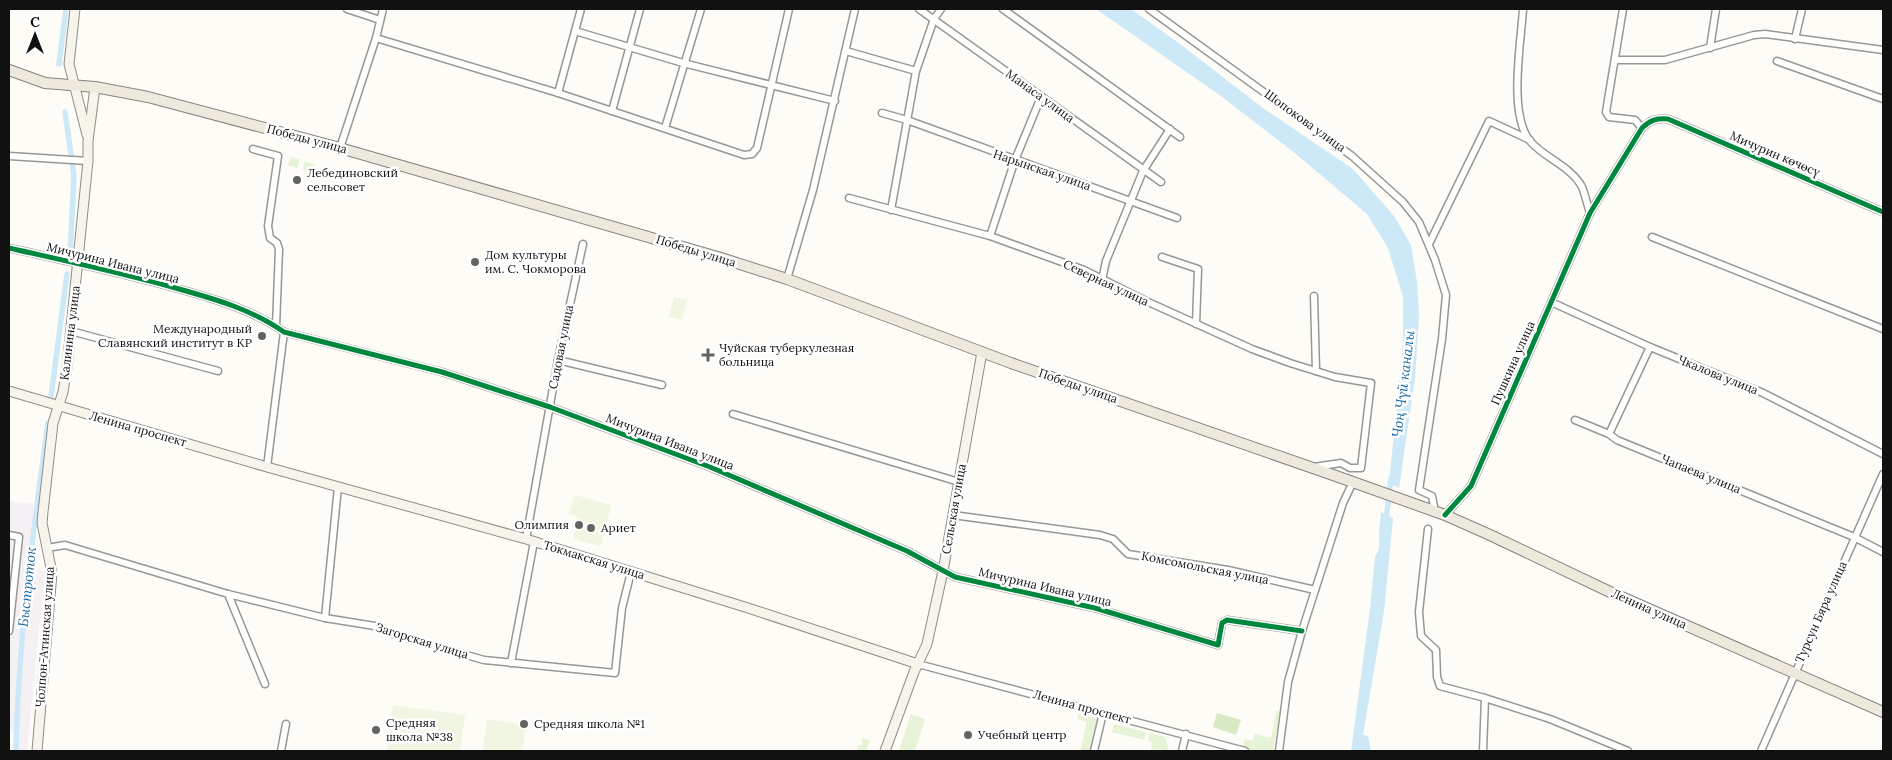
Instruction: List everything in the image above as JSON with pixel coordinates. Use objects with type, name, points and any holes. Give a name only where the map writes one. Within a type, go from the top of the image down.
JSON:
[{"type":"main road","name":"Калинина улица","points":[[75,9],[69,64],[88,141]]},
{"type":"main road","name":"Победы улица","points":[[9,70],[40,82],[95,87],[148,97],[340,148],[721,258],[787,279],[982,352],[1415,504]]},
{"type":"main road","name":"Калинина улица","points":[[59,406],[67,367],[88,161],[88,141],[95,87]]},
{"type":"main road","name":"Сельская улица","points":[[885,751],[918,664],[928,644],[982,352]]},
{"type":"main road","name":"Ленина проспект","points":[[9,391],[268,462]]},
{"type":"main road","name":"Чолпон-Атинская улица","points":[[37,751],[52,573],[42,523],[42,512],[53,423],[59,406]]},
{"type":"main road","name":"Токмакская улица","points":[[268,462],[338,487],[530,541],[918,664]]},
{"type":"main road","name":"Ленина улица","points":[[1415,504],[1490,535],[1608,591],[1883,712]]},
{"type":"street","points":[[347,9],[380,20]]},
{"type":"street","points":[[340,148],[376,38],[383,9]]},
{"type":"street","points":[[558,93],[581,9]]},
{"type":"street","points":[[612,111],[640,9]]},
{"type":"street","points":[[665,128],[683,63],[701,9]]},
{"type":"street","points":[[376,38],[558,93],[744,155],[752,154],[757,148],[773,86],[789,9]]},
{"type":"street","points":[[787,279],[813,190],[855,9]]},
{"type":"street","name":"Манаса улица","points":[[919,9],[1161,182]]},
{"type":"street","points":[[891,210],[916,71],[934,19],[941,9]]},
{"type":"street","points":[[1003,9],[1180,137]]},
{"type":"street","name":"Шопокова улица","points":[[1149,9],[1352,156],[1403,202],[1420,222],[1446,296],[1442,339],[1419,490],[1432,496],[1440,514]]},
{"type":"street","points":[[1523,9],[1517,96],[1519,115],[1530,140]]},
{"type":"street","points":[[1590,212],[1642,128],[1635,120],[1609,117],[1606,112],[1623,9]]},
{"type":"street","points":[[1710,48],[1716,9]]},
{"type":"street","points":[[1795,39],[1802,9]]},
{"type":"street","points":[[575,31],[683,63],[835,101]]},
{"type":"street","points":[[1615,60],[1666,60],[1754,35],[1765,34],[1883,50]]},
{"type":"street","points":[[846,51],[916,71]]},
{"type":"street","points":[[1777,61],[1883,99]]},
{"type":"street","points":[[990,236],[1015,160],[1041,97]]},
{"type":"street","name":"Нарынская улица","points":[[882,113],[908,120],[1177,218]]},
{"type":"street","name":"Мичурин көчөсү","points":[[1642,128],[1648,122],[1658,118],[1668,119],[1883,212]]},
{"type":"street","points":[[1429,244],[1489,121],[1530,140],[1569,172],[1581,186],[1590,212]]},
{"type":"street","points":[[1102,280],[1106,261],[1143,170],[1170,129]]},
{"type":"street","points":[[253,149],[278,156],[268,226],[270,238],[277,243],[279,249],[276,326]]},
{"type":"street","points":[[9,156],[88,161]]},
{"type":"street","name":"Северная улица","points":[[849,198],[990,236],[1084,270],[1252,349],[1335,377],[1371,383],[1361,468],[1350,468],[1341,463],[1311,467]]},
{"type":"street","name":"Пушкина улица","points":[[1440,514],[1471,486],[1590,212]]},
{"type":"street","points":[[1652,237],[1883,330]]},
{"type":"street","name":"Садовая улица","points":[[511,663],[558,360],[583,244]]},
{"type":"street","name":"Мичурина Ивана улица","points":[[9,248],[131,275],[225,302],[276,326],[284,332],[442,372],[550,407],[710,467],[907,551],[960,578],[1096,608],[1218,645],[1222,623],[1227,620],[1302,631]]},
{"type":"street","points":[[1162,257],[1198,269],[1196,324]]},
{"type":"street","points":[[1314,296],[1316,371]]},
{"type":"street","name":"Чкалова улица","points":[[1551,302],[1650,347],[1763,393],[1883,454]]},
{"type":"street","points":[[70,331],[218,371]]},
{"type":"street","points":[[268,462],[284,332]]},
{"type":"street","points":[[1609,434],[1650,347]]},
{"type":"street","points":[[558,360],[662,385]]},
{"type":"street","points":[[734,414],[959,482]]},
{"type":"street","name":"Чапаева улица","points":[[1575,420],[1609,434],[1617,440],[1854,537],[1883,552]]},
{"type":"street","name":"Турсун Бяра улица","points":[[1760,751],[1883,474]]},
{"type":"street","points":[[1279,751],[1288,682],[1302,631],[1343,503],[1353,482]]},
{"type":"street","points":[[325,618],[338,487]]},
{"type":"street","name":"Комсомольская улица","points":[[952,515],[1100,535],[1113,540],[1128,554],[1228,570],[1315,590]]},
{"type":"street","points":[[1428,529],[1419,612],[1421,636],[1436,650],[1437,677],[1440,686],[1550,719],[1628,751]]},
{"type":"street","points":[[9,535],[20,537],[9,631]]},
{"type":"street","name":"Загорская улица","points":[[47,548],[65,545],[228,594],[325,618],[380,627],[389,634],[484,660],[615,673],[622,608],[631,572]]},
{"type":"street","points":[[228,594],[265,684]]},
{"type":"street","name":"Ленина проспект","points":[[918,664],[1245,751]]},
{"type":"street","points":[[1483,751],[1485,698]]},
{"type":"street","points":[[1094,751],[1103,713]]},
{"type":"street","points":[[281,751],[286,724]]},
{"type":"street","points":[[1182,751],[1186,734]]},
{"type":"shaded area","name":"Быстроток","points":[[9,501],[34,504],[17,656],[14,733],[9,731]]},
{"type":"shaded area","points":[[32,568],[45,571],[27,751],[19,751],[20,678]]},
{"type":"green space","points":[[291,157],[300,159],[297,168],[288,165]]},
{"type":"green space","points":[[304,161],[314,164],[311,173],[303,170]]},
{"type":"green space","points":[[674,297],[687,300],[682,320],[669,317]]},
{"type":"green space","name":"Ариет","points":[[575,495],[611,505],[601,546],[573,539],[578,517],[569,514]]},
{"type":"green space","points":[[393,705],[465,715],[460,751],[387,751]]},
{"type":"green space","points":[[1276,711],[1280,712],[1273,751],[1242,749],[1245,739],[1253,741],[1255,734],[1271,738]]},
{"type":"green space","points":[[1217,713],[1241,720],[1236,735],[1213,727]]},
{"type":"green space","points":[[911,714],[925,719],[915,751],[899,751]]},
{"type":"green space","points":[[1079,714],[1100,719],[1092,751],[1080,751],[1087,722],[1077,719]]},
{"type":"green space","points":[[487,719],[526,725],[522,751],[483,751]]},
{"type":"green space","points":[[1114,724],[1146,732],[1144,740],[1112,732]]},
{"type":"green space","points":[[1150,733],[1165,737],[1169,751],[1151,749],[1152,743],[1148,741]]},
{"type":"green space","points":[[862,738],[870,740],[866,751],[857,751],[858,745],[862,745]]},
{"type":"water","points":[[1096,9],[1131,9],[1263,108],[1353,169],[1394,216],[1411,245],[1417,282],[1419,316],[1415,378],[1399,488],[1389,483],[1403,344],[1403,297],[1388,248],[1367,214],[1296,154],[1221,96]]},
{"type":"water","points":[[1381,512],[1393,518],[1384,611],[1363,735],[1368,736],[1371,751],[1351,751],[1375,557],[1379,545]]},
{"type":"waterway","name":"Быстроток","points":[[59,64],[66,9]]},
{"type":"waterway","name":"Быстроток","points":[[65,112],[74,176],[70,254]]},
{"type":"waterway","name":"Быстроток","points":[[51,397],[67,274]]},
{"type":"waterway","name":"Быстроток","points":[[16,751],[23,628],[48,423]]},
{"type":"waterway","name":"Чоң Чүй каналы","points":[[1386,521],[1391,478]]},
{"type":"cycle path","points":[[1445,515],[1471,486],[1590,213],[1642,128],[1648,123],[1657,119],[1668,119],[1883,212]]},
{"type":"cycle path","points":[[9,248],[116,272],[193,293],[247,311],[284,332],[442,372],[550,407],[710,467],[907,551],[955,577],[1095,608],[1218,645],[1222,623],[1227,620],[1302,631]]},
{"type":"place","name":"Лебединовский сельсовет","points":[[297,180]]},
{"type":"place","name":"Дом культуры им. С. Чокморова","points":[[475,262]]},
{"type":"place","name":"Международный Славянский институт в КР","points":[[262,336]]},
{"type":"place","name":"Чуйская туберкулезная больница","points":[[708,355]]},
{"type":"place","name":"Олимпия","points":[[579,525]]},
{"type":"place","name":"Ариет","points":[[591,528]]},
{"type":"place","name":"Средняя школа №1","points":[[524,724]]},
{"type":"place","name":"Средняя школа №38","points":[[376,730]]},
{"type":"place","name":"Учебный центр","points":[[968,735]]}]
